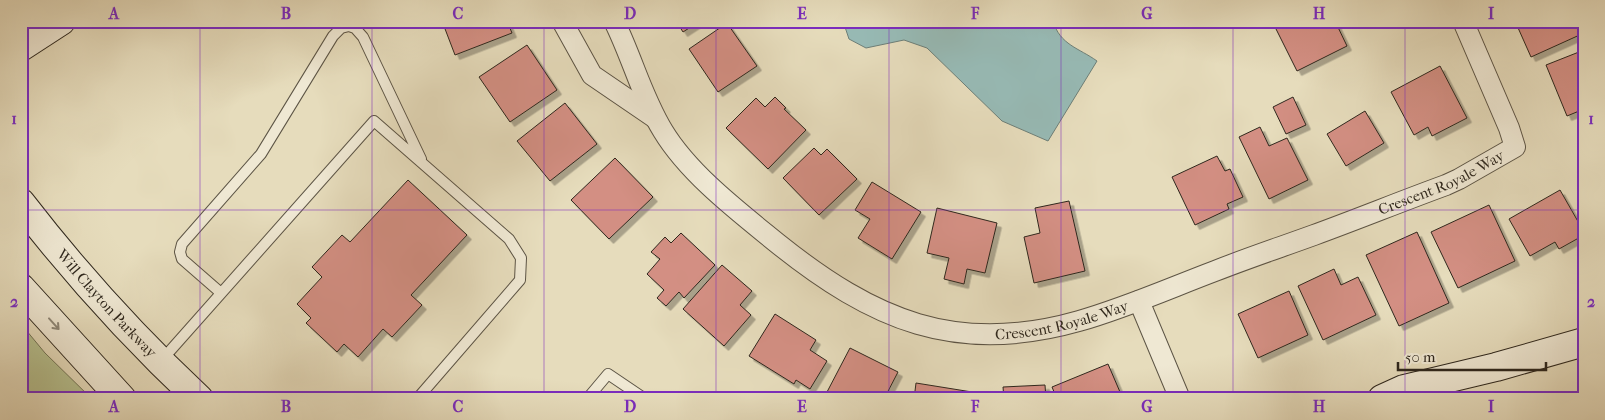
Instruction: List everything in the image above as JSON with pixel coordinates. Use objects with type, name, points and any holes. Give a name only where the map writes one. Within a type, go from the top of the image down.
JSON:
[{"type":"main road","points":[[21,47],[61,21]]},
{"type":"main road","name":"Will Clayton Parkway","points":[[21,203],[86,283],[199,399]]},
{"type":"main road","points":[[21,288],[122,399]]},
{"type":"main road","points":[[1382,399],[1404,389],[1496,367],[1584,342]]},
{"type":"street","name":"Crescent Royale Way","points":[[562,21],[592,74],[655,118]]},
{"type":"street","name":"Crescent Royale Way","points":[[614,21],[655,118],[665,134],[690,166],[719,194],[770,237],[813,270],[865,303],[906,321],[948,332],[992,335],[1014,334],[1079,321],[1139,301],[1446,185],[1515,147],[1509,128],[1463,21]]},
{"type":"street","points":[[1139,301],[1180,399]]},
{"type":"lane","points":[[221,293],[182,259],[180,252],[182,244],[260,154],[333,36],[341,28],[349,26],[355,28],[363,37],[424,165]]},
{"type":"lane","points":[[160,361],[374,121],[509,239],[521,258],[520,280],[418,399]]},
{"type":"lane","points":[[587,399],[608,374],[645,399]]},
{"type":"green space","points":[[21,324],[45,353],[92,399],[21,399]]},
{"type":"water","points":[[843,21],[1053,21],[1060,36],[1065,41],[1097,61],[1048,141],[1002,121],[927,48],[904,40],[866,48],[849,39]]},
{"type":"building","points":[[442,21],[507,21],[512,33],[455,55]]},
{"type":"building","points":[[676,21],[700,21],[683,32]]},
{"type":"building","points":[[1272,21],[1335,21],[1347,46],[1297,71]]},
{"type":"building","points":[[1515,21],[1584,21],[1584,33],[1531,57]]},
{"type":"building","points":[[727,23],[757,66],[718,92],[689,49]]},
{"type":"building","points":[[527,45],[557,90],[510,122],[479,77]]},
{"type":"building","points":[[1584,50],[1584,109],[1567,116],[1546,65]]},
{"type":"building","points":[[1440,66],[1467,118],[1432,136],[1428,127],[1414,135],[1391,92]]},
{"type":"building","points":[[775,97],[786,108],[784,109],[806,130],[768,169],[726,128],[756,98],[765,107]]},
{"type":"building","points":[[1293,97],[1306,125],[1286,134],[1273,107]]},
{"type":"building","points":[[565,103],[597,144],[550,181],[517,141]]},
{"type":"building","points":[[1365,111],[1384,143],[1346,166],[1327,134]]},
{"type":"building","points":[[1260,127],[1269,146],[1287,138],[1308,180],[1269,199],[1239,137]]},
{"type":"building","points":[[814,148],[821,155],[827,149],[857,179],[819,215],[783,178]]},
{"type":"building","points":[[1217,156],[1225,171],[1230,169],[1243,197],[1227,204],[1229,209],[1195,225],[1172,177]]},
{"type":"building","points":[[615,158],[653,197],[609,239],[571,200]]},
{"type":"building","points":[[408,180],[467,235],[411,295],[422,305],[392,337],[383,329],[358,357],[344,344],[337,352],[306,323],[311,318],[297,304],[322,277],[312,267],[342,235],[350,242]]},
{"type":"building","points":[[872,182],[921,212],[892,259],[858,238],[870,219],[855,210]]},
{"type":"building","points":[[1560,190],[1584,235],[1559,249],[1555,242],[1530,256],[1509,219]]},
{"type":"building","points":[[1069,201],[1085,271],[1034,283],[1024,237],[1040,233],[1035,208]]},
{"type":"building","points":[[1489,205],[1515,261],[1458,288],[1431,232]]},
{"type":"building","points":[[937,208],[997,223],[985,273],[967,269],[964,284],[944,279],[949,258],[927,253]]},
{"type":"building","points":[[1417,232],[1449,303],[1399,326],[1366,255]]},
{"type":"building","points":[[681,233],[715,265],[684,298],[679,292],[666,306],[657,298],[664,290],[647,274],[660,259],[651,252],[665,237],[671,243]]},
{"type":"building","points":[[722,265],[752,291],[740,305],[751,315],[724,346],[683,309]]},
{"type":"building","points":[[1334,269],[1341,285],[1358,277],[1376,315],[1323,340],[1298,286]]},
{"type":"building","points":[[1289,291],[1308,335],[1258,358],[1238,314]]},
{"type":"building","points":[[775,314],[816,340],[810,350],[827,361],[810,389],[796,380],[794,384],[749,356]]},
{"type":"building","points":[[850,348],[898,372],[884,399],[839,399],[827,392]]},
{"type":"building","points":[[1108,364],[1123,399],[1057,399],[1052,387]]},
{"type":"building","points":[[916,383],[972,392],[971,399],[914,399]]},
{"type":"building","points":[[1045,385],[1046,399],[1004,399],[1003,387]]}]
